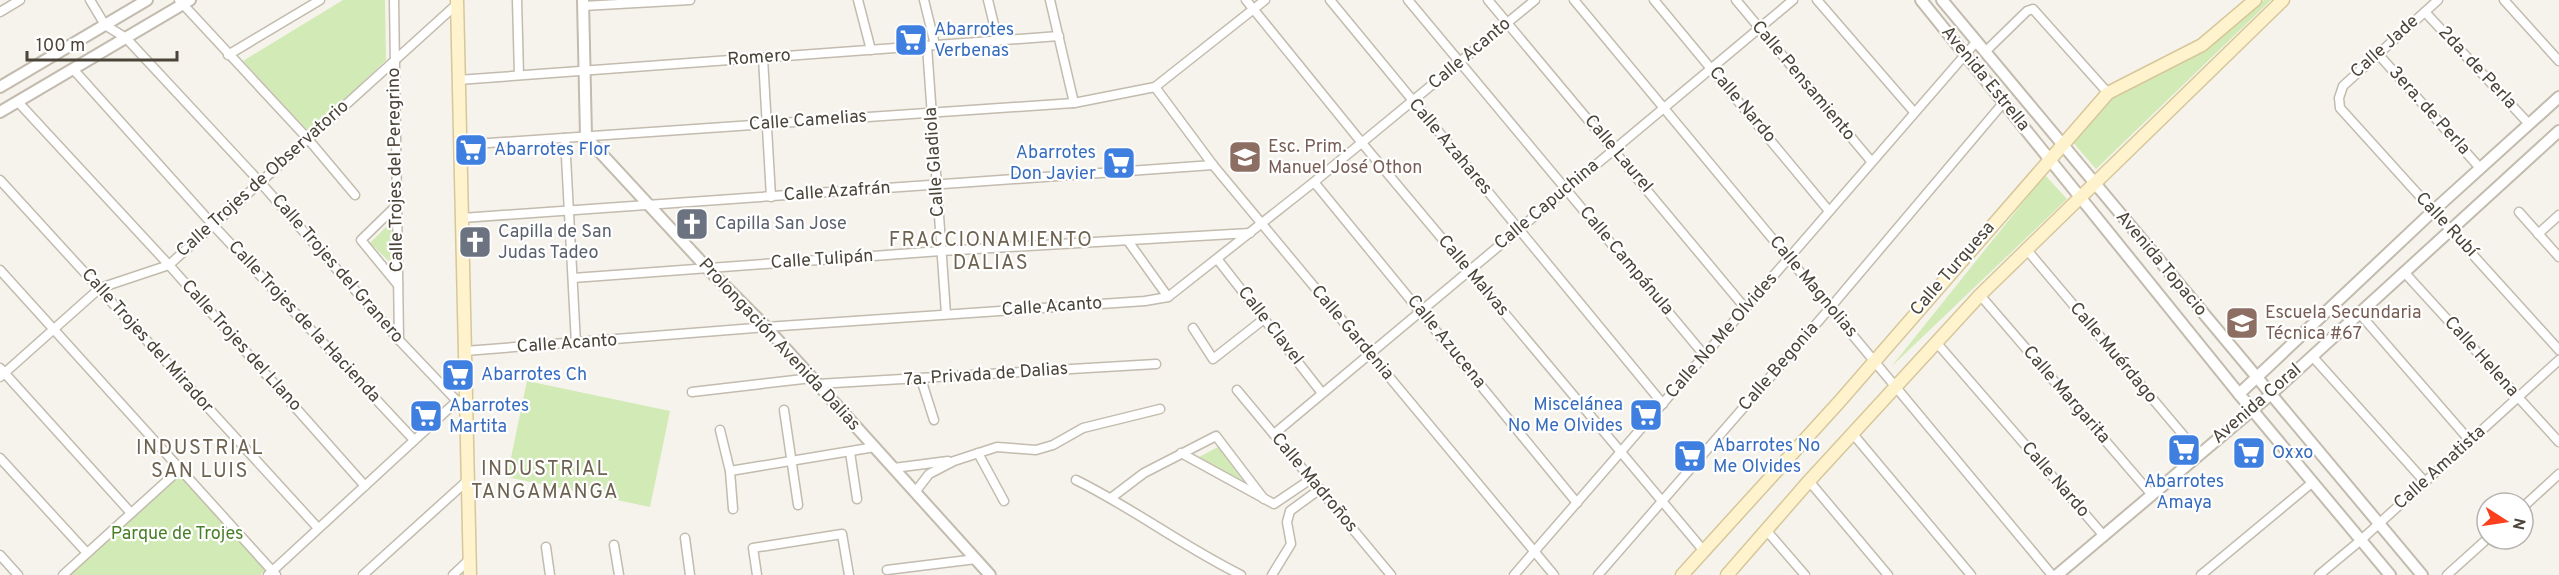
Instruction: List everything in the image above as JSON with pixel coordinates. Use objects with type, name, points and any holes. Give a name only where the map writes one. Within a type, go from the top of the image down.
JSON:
[{"type":"main road","name":"Calle Turquesa","points":[[1682,575],[1875,361],[2108,93],[2202,45],[2255,0]]},
{"type":"main road","name":"Calle Turquesa","points":[[1727,575],[1809,481],[1980,295],[2283,0]]},
{"type":"main road","points":[[457,2],[465,351],[462,400],[468,480],[470,575]]},
{"type":"street","points":[[0,12],[20,0]]},
{"type":"street","name":"Calle Trojes del Granero","points":[[90,0],[105,25],[126,38],[260,182],[399,340],[462,400]]},
{"type":"street","points":[[0,87],[147,0]]},
{"type":"street","points":[[228,54],[320,0]]},
{"type":"street","name":"Calle Trojes del Peregrino","points":[[394,0],[399,340]]},
{"type":"street","points":[[517,0],[519,75]]},
{"type":"street","points":[[586,136],[583,3],[690,0]]},
{"type":"street","points":[[858,0],[871,50]]},
{"type":"street","name":"Calle Gladiola","points":[[924,0],[931,46],[931,113],[946,314]]},
{"type":"street","points":[[988,0],[998,41]]},
{"type":"street","points":[[1050,0],[1074,103]]},
{"type":"street","name":"Calle Malvas","points":[[1246,0],[1362,143],[1703,550]]},
{"type":"street","points":[[1155,87],[1265,0]]},
{"type":"street","name":"Calle Azahares","points":[[1330,0],[1663,404]]},
{"type":"street","name":"Calle Campánula","points":[[1408,0],[1705,356]]},
{"type":"street","name":"Calle Laurel","points":[[1488,0],[1615,149],[1746,309]]},
{"type":"street","name":"Calle Acanto","points":[[465,351],[576,344],[766,327],[1145,301],[1167,297],[1218,260],[1535,0]]},
{"type":"street","name":"Calle Magnolias","points":[[1574,0],[2052,575]]},
{"type":"street","name":"Calle Nardo","points":[[1654,0],[1829,211]]},
{"type":"street","name":"Calle Pensamiento","points":[[1736,0],[1870,161]]},
{"type":"street","name":"Calle Capuchina","points":[[1274,434],[1793,0]]},
{"type":"street","points":[[1816,0],[1914,112]]},
{"type":"street","name":"Avenida Estrella","points":[[1921,0],[2050,158]]},
{"type":"street","name":"Avenida Estrella","points":[[1942,0],[2062,145]]},
{"type":"street","name":"Calle Jade","points":[[2339,98],[2343,86],[2438,0]]},
{"type":"street","points":[[2504,0],[2559,61]]},
{"type":"street","points":[[0,112],[184,2],[356,195]]},
{"type":"street","name":"Calle Trojes de Observatorio","points":[[2,373],[100,288],[169,265],[457,2]]},
{"type":"street","points":[[1985,52],[2027,11],[2033,9],[2108,93]]},
{"type":"street","name":"2da. de Perla","points":[[2425,12],[2529,124]]},
{"type":"street","name":"Romero","points":[[458,80],[1059,36]]},
{"type":"street","name":"Calle No Me Olvides","points":[[1514,575],[1746,309],[1870,161],[1977,41]]},
{"type":"street","name":"3era. de Perla","points":[[2378,54],[2480,168]]},
{"type":"street","points":[[763,58],[771,196]]},
{"type":"street","name":"Calle Trojes de la Hacienda","points":[[73,69],[213,225],[414,440]]},
{"type":"street","name":"Calle Camelias","points":[[460,145],[1074,103],[1155,87]]},
{"type":"street","name":"Calle Gardenia","points":[[1155,87],[1212,165],[1554,575]]},
{"type":"street","name":"Avenida Coral","points":[[2239,394],[2433,211],[2559,97]]},
{"type":"street","name":"Calle Rubí","points":[[2339,98],[2340,108],[2559,350]]},
{"type":"street","name":"Calle Trojes del Llano","points":[[18,102],[169,265],[365,486]]},
{"type":"street","name":"Calle Begonia","points":[[1598,575],[1830,308],[2004,102]]},
{"type":"street","name":"Avenida Coral","points":[[2057,575],[2270,395],[2559,131]]},
{"type":"street","name":"Prolongación Avenida Dalias","points":[[586,136],[708,269],[766,327],[990,575]]},
{"type":"street","points":[[565,138],[576,344]]},
{"type":"street","name":"Avenida Topacio","points":[[2062,145],[2421,575]]},
{"type":"street","name":"Avenida Topacio","points":[[2050,158],[2251,409],[2390,575]]},
{"type":"street","name":"Calle Azafrán","points":[[462,218],[1212,165]]},
{"type":"street","name":"Calle Trojes del Mirador","points":[[0,180],[318,528]]},
{"type":"street","name":"Calle Azucena","points":[[1314,182],[1577,503]]},
{"type":"street","points":[[397,205],[361,240],[398,285]]},
{"type":"street","points":[[2519,212],[2559,257]]},
{"type":"street","points":[[2538,234],[2559,215]]},
{"type":"street","name":"Calle Tulipán","points":[[573,278],[941,251],[1250,233]]},
{"type":"street","points":[[1128,241],[1167,297]]},
{"type":"street","name":"Calle Muérdago","points":[[2027,250],[2200,455]]},
{"type":"street","name":"Calle Clavel","points":[[1218,260],[1322,393]]},
{"type":"street","points":[[0,270],[272,574],[318,528],[414,440],[462,400]]},
{"type":"street","name":"Calle Helena","points":[[2404,272],[2559,442]]},
{"type":"street","name":"Calle Margarita","points":[[1980,295],[2152,495]]},
{"type":"street","points":[[2181,320],[2196,306]]},
{"type":"street","points":[[2359,313],[2470,441]]},
{"type":"street","points":[[1193,328],[1213,359],[1264,319]]},
{"type":"street","name":"Calle Nardo","points":[[1936,342],[2104,536]]},
{"type":"street","points":[[2312,356],[2425,482]]},
{"type":"street","name":"Calle Amatista","points":[[2319,575],[2379,524],[2559,360]]},
{"type":"street","name":"7a. Privada de Dalias","points":[[692,392],[815,381],[921,379],[1156,364]]},
{"type":"street","points":[[2,373],[131,513]]},
{"type":"street","points":[[921,379],[934,420]]},
{"type":"street","name":"Calle Madroños","points":[[1237,390],[1392,575]]},
{"type":"street","points":[[894,468],[954,460],[1007,446],[1036,450],[1053,445],[1083,428],[1160,409]]},
{"type":"street","points":[[784,410],[798,505]]},
{"type":"street","points":[[720,430],[730,471],[734,509]]},
{"type":"street","points":[[1853,434],[1971,575]]},
{"type":"street","points":[[1111,498],[1144,473],[1216,436],[1264,499]]},
{"type":"street","points":[[730,471],[875,447]]},
{"type":"street","points":[[850,452],[856,499]]},
{"type":"street","points":[[978,453],[1004,501]]},
{"type":"street","points":[[1181,453],[1264,499],[1279,503],[1311,479]]},
{"type":"street","points":[[0,458],[87,553]]},
{"type":"street","points":[[916,491],[929,474],[954,460]]},
{"type":"street","points":[[63,575],[180,470]]},
{"type":"street","points":[[2535,496],[2559,474]]},
{"type":"street","points":[[363,575],[468,480]]},
{"type":"street","points":[[1076,480],[1111,498],[1208,559],[1241,575]]},
{"type":"street","points":[[1809,481],[1888,575]]},
{"type":"street","points":[[2200,575],[2313,482]]},
{"type":"street","points":[[1272,575],[1291,544],[1287,516],[1290,511],[1320,489]]},
{"type":"street","points":[[1766,530],[1805,575]]},
{"type":"street","points":[[757,575],[753,548],[842,534],[849,575]]},
{"type":"street","points":[[685,538],[690,575]]},
{"type":"street","points":[[614,545],[619,575]]},
{"type":"street","points":[[546,547],[550,575]]},
{"type":"street","points":[[2447,575],[2475,550]]},
{"type":"street","points":[[0,555],[18,575]]},
{"type":"street","points":[[453,575],[470,559]]},
{"type":"street","points":[[887,570],[976,559]]},
{"type":"green space","points":[[343,0],[385,0],[386,60],[310,133],[243,61]]},
{"type":"green space","points":[[2264,0],[2271,0],[2096,169],[2071,140],[2106,100],[2168,69],[2214,41]]},
{"type":"green space","points":[[2045,175],[2067,199],[1891,367]]},
{"type":"green space","points":[[391,222],[394,266],[370,243]]},
{"type":"green space","points":[[527,381],[670,411],[650,507],[507,477]]},
{"type":"green space","points":[[1218,447],[1243,481],[1199,457]]},
{"type":"green space","name":"Parque de Trojes","points":[[180,475],[266,570],[260,575],[69,575]]},
{"type":"place","name":"Abarrotes Verbenas","points":[[911,40]]},
{"type":"place","name":"Abarrotes Flor","points":[[471,150]]},
{"type":"place","name":"Esc. Prim. Manuel José Othon","points":[[1245,157]]},
{"type":"place","name":"Abarrotes Don Javier","points":[[1119,163]]},
{"type":"place","name":"Capilla San Jose","points":[[692,224]]},
{"type":"place","name":"Capilla de San Judas Tadeo","points":[[475,242]]},
{"type":"place","name":"Escuela Secundaria Técnica #67","points":[[2242,323]]},
{"type":"place","name":"Abarrotes Ch","points":[[458,375]]},
{"type":"place","name":"Miscelánea No Me Olvides","points":[[1646,415]]},
{"type":"place","name":"Abarrotes Martita","points":[[426,416]]},
{"type":"place","name":"Abarrotes Amaya","points":[[2184,450]]},
{"type":"place","name":"Oxxo","points":[[2249,453]]},
{"type":"place","name":"Abarrotes No Me Olvides","points":[[1690,456]]},
{"type":"district","name":"FRACCIONAMIENTO DALIAS","points":[[991,252]]},
{"type":"district","name":"INDUSTRIAL SAN LUIS","points":[[200,460]]},
{"type":"district","name":"INDUSTRIAL TANGAMANGA","points":[[545,482]]}]
